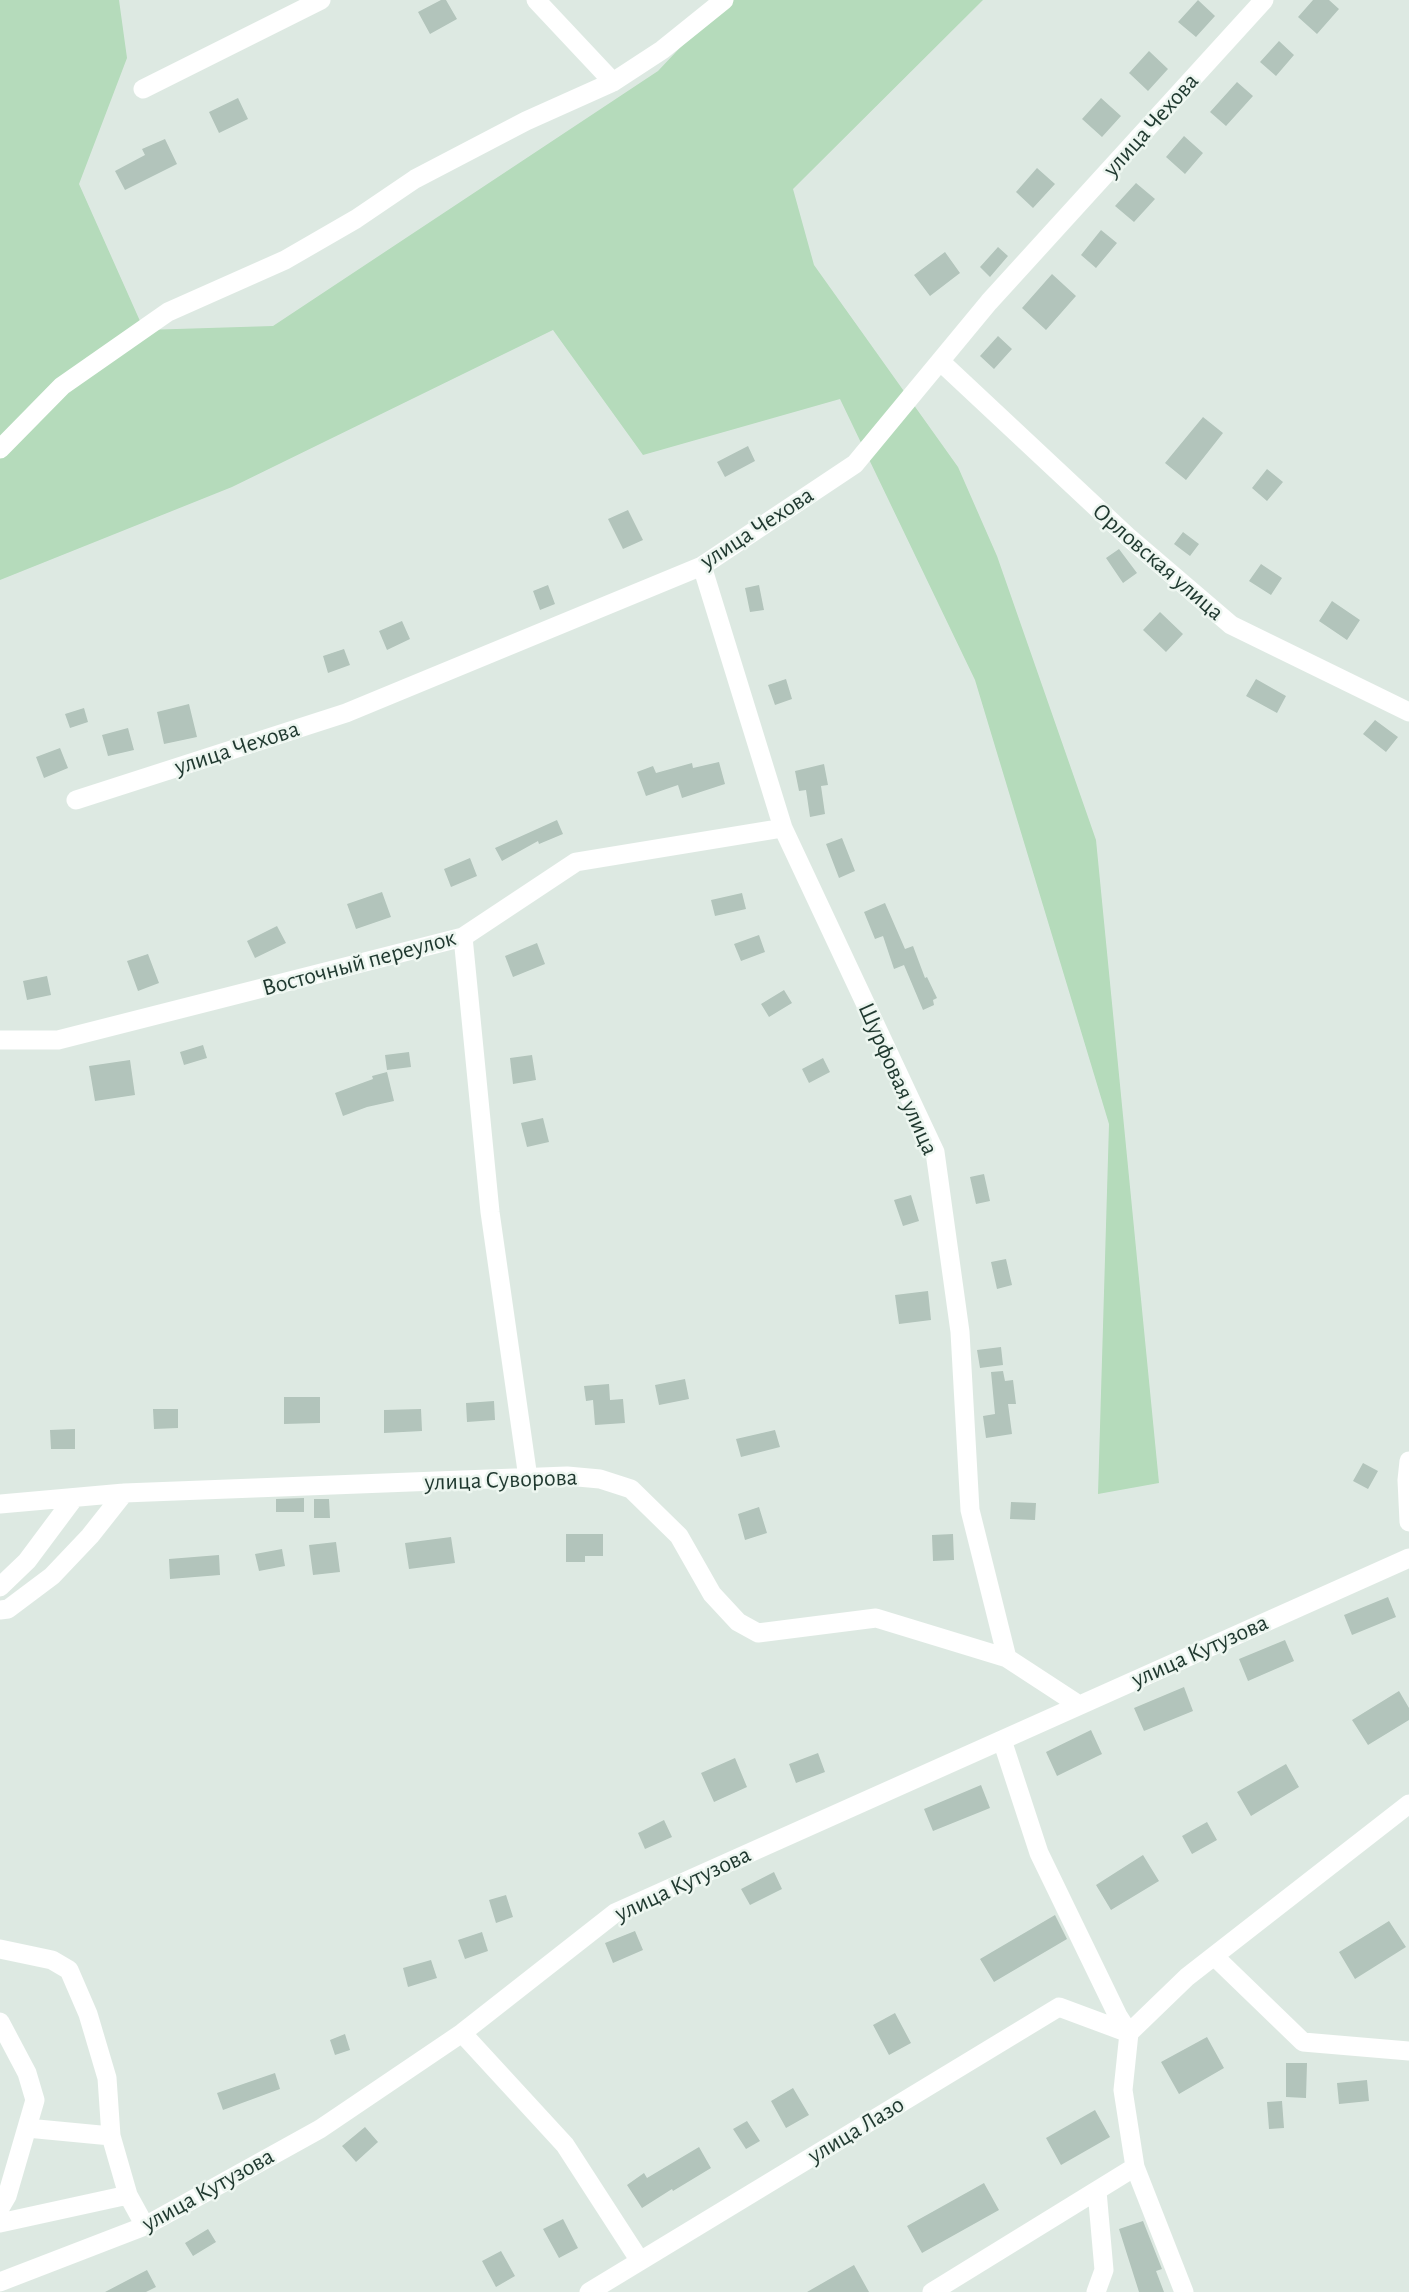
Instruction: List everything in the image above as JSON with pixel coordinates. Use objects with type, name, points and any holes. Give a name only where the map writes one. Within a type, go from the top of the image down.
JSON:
[{"type":"street","points":[[143,89],[321,0]]},
{"type":"street","points":[[536,0],[613,82]]},
{"type":"street","points":[[0,449],[62,386],[168,312],[285,260],[356,219],[415,179],[526,121],[613,82],[662,50],[724,0]]},
{"type":"street","name":"улица Чехова","points":[[76,800],[345,713],[702,566],[855,464],[989,302],[1264,0]]},
{"type":"street","name":"Орловская улица","points":[[941,362],[1126,536],[1231,625],[1409,712]]},
{"type":"street","name":"Шурфовая улица","points":[[702,566],[783,828],[934,1152],[960,1332],[970,1510],[1007,1658]]},
{"type":"street","name":"Восточный переулок","points":[[0,1040],[58,1041],[463,937],[576,862],[783,828]]},
{"type":"street","points":[[463,937],[490,1212],[528,1478]]},
{"type":"street","points":[[1409,1461],[1409,1522]]},
{"type":"street","name":"улица Суворова","points":[[0,1504],[124,1493],[567,1476],[600,1479],[631,1489],[680,1536],[712,1594],[738,1622],[758,1633],[876,1618],[1007,1658],[1079,1705]]},
{"type":"street","points":[[0,1609],[8,1609],[52,1576],[90,1536],[124,1493]]},
{"type":"street","points":[[0,1587],[27,1561],[74,1498]]},
{"type":"street","name":"улица Кутузова","points":[[0,2283],[145,2226],[320,2129],[461,2033],[615,1913],[1409,1558]]},
{"type":"street","points":[[1002,1741],[1039,1853],[1118,2016],[1129,2032],[1123,2090],[1135,2167],[1184,2292]]},
{"type":"street","points":[[1129,2032],[1187,1977],[1409,1804]]},
{"type":"street","points":[[0,1949],[52,1961],[69,1970],[88,2014],[107,2078],[111,2136],[128,2194],[145,2226]]},
{"type":"street","points":[[1214,1956],[1303,2042],[1409,2051]]},
{"type":"street","name":"улица Лазо","points":[[589,2292],[1059,2007],[1129,2032]]},
{"type":"street","points":[[0,2022],[27,2073],[35,2100],[7,2196],[0,2207]]},
{"type":"street","points":[[461,2033],[565,2145],[640,2261]]},
{"type":"street","points":[[27,2128],[111,2136]]},
{"type":"street","points":[[932,2292],[1135,2167]]},
{"type":"street","points":[[1096,2292],[1104,2270],[1097,2191]]},
{"type":"street","points":[[0,2223],[128,2194]]},
{"type":"green space","points":[[0,0],[119,0],[127,58],[79,184],[144,330],[273,326],[658,71],[725,0],[983,0],[793,189],[814,265],[958,467],[997,556],[1096,840],[1159,1483],[1098,1494],[1109,1124],[975,680],[840,399],[643,455],[553,330],[232,487],[0,580]]},
{"type":"building","points":[[446,0],[457,19],[430,34],[418,12]]},
{"type":"building","points":[[1198,0],[1215,16],[1196,37],[1178,22]]},
{"type":"building","points":[[1313,0],[1329,0],[1339,9],[1317,34],[1298,17]]},
{"type":"building","points":[[1279,41],[1294,55],[1276,76],[1260,62]]},
{"type":"building","points":[[1149,51],[1168,69],[1148,91],[1129,73]]},
{"type":"building","points":[[1237,82],[1253,96],[1226,126],[1210,112]]},
{"type":"building","points":[[238,98],[248,119],[219,133],[209,112]]},
{"type":"building","points":[[1101,98],[1121,116],[1102,137],[1082,119]]},
{"type":"building","points":[[1184,136],[1203,153],[1185,174],[1166,157]]},
{"type":"building","points":[[165,139],[177,164],[125,190],[115,171],[145,155],[142,149]]},
{"type":"building","points":[[1037,168],[1055,184],[1033,208],[1016,192]]},
{"type":"building","points":[[1136,183],[1155,199],[1134,222],[1115,206]]},
{"type":"building","points":[[1101,230],[1117,243],[1096,268],[1081,255]]},
{"type":"building","points":[[998,247],[1008,256],[990,277],[980,267]]},
{"type":"building","points":[[945,252],[960,273],[930,296],[914,275]]},
{"type":"building","points":[[1052,274],[1076,296],[1046,330],[1022,308]]},
{"type":"building","points":[[998,336],[1012,349],[994,369],[980,356]]},
{"type":"building","points":[[1203,417],[1223,433],[1186,480],[1165,463]]},
{"type":"building","points":[[748,446],[755,461],[725,477],[717,462]]},
{"type":"building","points":[[1267,469],[1283,482],[1267,501],[1252,488]]},
{"type":"building","points":[[628,510],[643,540],[623,549],[608,519]]},
{"type":"building","points":[[1183,532],[1199,544],[1190,556],[1174,544]]},
{"type":"building","points":[[1119,549],[1137,573],[1123,583],[1106,558]]},
{"type":"building","points":[[1261,564],[1282,578],[1271,595],[1249,581]]},
{"type":"building","points":[[548,585],[555,604],[540,610],[533,591]]},
{"type":"building","points":[[759,585],[764,610],[750,612],[745,588]]},
{"type":"building","points":[[1332,601],[1360,620],[1347,640],[1319,621]]},
{"type":"building","points":[[1160,612],[1183,634],[1166,652],[1143,630]]},
{"type":"building","points":[[402,621],[410,639],[387,650],[379,631]]},
{"type":"building","points":[[344,649],[350,665],[328,673],[323,656]]},
{"type":"building","points":[[786,679],[792,699],[775,705],[768,685]]},
{"type":"building","points":[[1256,679],[1286,696],[1277,713],[1246,696]]},
{"type":"building","points":[[189,704],[197,737],[164,744],[157,712]]},
{"type":"building","points":[[84,708],[88,722],[70,728],[65,714]]},
{"type":"building","points":[[1375,720],[1398,737],[1386,752],[1363,734]]},
{"type":"building","points":[[128,728],[134,750],[108,756],[102,735]]},
{"type":"building","points":[[60,748],[68,768],[44,778],[36,757]]},
{"type":"building","points":[[719,762],[725,784],[682,798],[678,785],[646,796],[637,772],[653,766],[656,773],[692,763],[693,768]]},
{"type":"building","points":[[824,764],[828,785],[821,786],[825,814],[810,817],[806,790],[799,791],[795,771]]},
{"type":"building","points":[[557,820],[563,834],[539,844],[538,841],[502,861],[495,848]]},
{"type":"building","points":[[842,838],[855,871],[839,878],[826,844]]},
{"type":"building","points":[[470,858],[477,876],[451,887],[444,869]]},
{"type":"building","points":[[382,892],[391,917],[356,929],[347,904]]},
{"type":"building","points":[[742,893],[746,909],[715,916],[711,900]]},
{"type":"building","points":[[885,903],[905,949],[913,946],[925,978],[927,977],[937,998],[933,1000],[934,1005],[923,1010],[904,965],[894,969],[883,936],[875,939],[864,912]]},
{"type":"building","points":[[277,926],[286,943],[255,958],[247,941]]},
{"type":"building","points":[[759,935],[765,952],[741,961],[734,944]]},
{"type":"building","points":[[537,943],[545,964],[513,977],[505,956]]},
{"type":"building","points":[[148,954],[159,983],[138,991],[127,961]]},
{"type":"building","points":[[47,976],[51,995],[27,1000],[23,981]]},
{"type":"building","points":[[784,990],[792,1003],[769,1017],[761,1004]]},
{"type":"building","points":[[203,1045],[207,1058],[184,1065],[180,1052]]},
{"type":"building","points":[[409,1052],[411,1067],[387,1070],[385,1055]]},
{"type":"building","points":[[532,1055],[536,1080],[513,1084],[510,1058]]},
{"type":"building","points":[[823,1058],[830,1072],[809,1083],[802,1069]]},
{"type":"building","points":[[130,1060],[135,1095],[95,1101],[89,1066]]},
{"type":"building","points":[[387,1072],[394,1101],[343,1116],[335,1093]]},
{"type":"building","points":[[543,1118],[549,1142],[527,1147],[521,1123]]},
{"type":"building","points":[[984,1174],[990,1201],[976,1204],[970,1177]]},
{"type":"building","points":[[911,1195],[919,1221],[903,1226],[894,1200]]},
{"type":"building","points":[[1006,1259],[1012,1285],[997,1289],[991,1262]]},
{"type":"building","points":[[928,1291],[931,1320],[899,1324],[895,1295]]},
{"type":"building","points":[[1001,1347],[1003,1365],[980,1368],[977,1350]]},
{"type":"building","points":[[1003,1371],[1005,1381],[1013,1380],[1016,1404],[1008,1404],[1012,1434],[986,1438],[983,1416],[995,1414],[991,1372]]},
{"type":"building","points":[[685,1379],[689,1399],[659,1405],[655,1385]]},
{"type":"building","points":[[609,1384],[610,1400],[623,1399],[625,1423],[595,1425],[593,1400],[586,1401],[584,1386]]},
{"type":"building","points":[[284,1397],[320,1397],[320,1423],[284,1424]]},
{"type":"building","points":[[494,1401],[495,1420],[467,1422],[466,1403]]},
{"type":"building","points":[[153,1409],[178,1409],[178,1428],[154,1429]]},
{"type":"building","points":[[421,1409],[422,1431],[384,1433],[384,1410]]},
{"type":"building","points":[[75,1429],[75,1449],[51,1449],[50,1430]]},
{"type":"building","points":[[775,1430],[780,1447],[741,1457],[736,1439]]},
{"type":"building","points":[[1363,1463],[1378,1471],[1368,1489],[1353,1481]]},
{"type":"building","points":[[304,1498],[304,1512],[276,1512],[276,1499]]},
{"type":"building","points":[[314,1499],[329,1499],[330,1518],[314,1518]]},
{"type":"building","points":[[1011,1502],[1036,1503],[1035,1520],[1010,1519]]},
{"type":"building","points":[[759,1507],[767,1533],[745,1540],[738,1514]]},
{"type":"building","points":[[566,1534],[603,1534],[603,1556],[585,1556],[585,1562],[566,1562]]},
{"type":"building","points":[[953,1534],[954,1560],[933,1561],[932,1535]]},
{"type":"building","points":[[451,1537],[455,1563],[409,1569],[405,1543]]},
{"type":"building","points":[[336,1542],[340,1572],[313,1575],[309,1545]]},
{"type":"building","points":[[282,1549],[285,1566],[259,1571],[255,1554]]},
{"type":"building","points":[[219,1555],[220,1575],[170,1579],[169,1559]]},
{"type":"building","points":[[1388,1597],[1396,1617],[1352,1635],[1344,1615]]},
{"type":"building","points":[[1285,1640],[1294,1661],[1248,1681],[1239,1659]]},
{"type":"building","points":[[1184,1687],[1193,1711],[1144,1731],[1134,1708]]},
{"type":"building","points":[[1399,1691],[1409,1708],[1409,1720],[1368,1745],[1352,1720]]},
{"type":"building","points":[[1091,1730],[1102,1754],[1057,1776],[1046,1752]]},
{"type":"building","points":[[818,1753],[825,1772],[796,1783],[789,1764]]},
{"type":"building","points":[[735,1758],[747,1787],[714,1802],[701,1773]]},
{"type":"building","points":[[1286,1764],[1299,1787],[1251,1816],[1237,1792]]},
{"type":"building","points":[[981,1785],[990,1808],[933,1831],[924,1809]]},
{"type":"building","points":[[664,1820],[672,1837],[645,1849],[638,1833]]},
{"type":"building","points":[[1207,1822],[1217,1840],[1192,1854],[1182,1836]]},
{"type":"building","points":[[1143,1855],[1159,1881],[1111,1910],[1096,1885]]},
{"type":"building","points":[[774,1872],[782,1889],[750,1905],[741,1889]]},
{"type":"building","points":[[506,1895],[513,1917],[496,1923],[489,1900]]},
{"type":"building","points":[[1055,1915],[1067,1939],[994,1982],[980,1959]]},
{"type":"building","points":[[1389,1921],[1406,1947],[1355,1979],[1339,1952]]},
{"type":"building","points":[[635,1931],[643,1950],[613,1963],[605,1943]]},
{"type":"building","points":[[482,1932],[488,1951],[465,1959],[458,1940]]},
{"type":"building","points":[[431,1960],[437,1978],[408,1987],[403,1968]]},
{"type":"building","points":[[895,2013],[911,2043],[889,2055],[873,2025]]},
{"type":"building","points":[[345,2034],[350,2050],[335,2055],[330,2040]]},
{"type":"building","points":[[1207,2037],[1224,2068],[1179,2094],[1161,2062]]},
{"type":"building","points":[[1286,2063],[1307,2063],[1306,2098],[1286,2097]]},
{"type":"building","points":[[275,2073],[280,2089],[223,2110],[217,2093]]},
{"type":"building","points":[[1367,2080],[1369,2101],[1339,2104],[1337,2083]]},
{"type":"building","points":[[793,2088],[809,2115],[786,2128],[771,2101]]},
{"type":"building","points":[[1282,2101],[1284,2128],[1269,2129],[1267,2102]]},
{"type":"building","points":[[1095,2110],[1110,2137],[1061,2165],[1046,2138]]},
{"type":"building","points":[[747,2121],[760,2141],[746,2149],[733,2129]]},
{"type":"building","points":[[365,2127],[378,2142],[356,2162],[342,2146]]},
{"type":"building","points":[[699,2147],[711,2168],[642,2208],[627,2185],[644,2173],[647,2178]]},
{"type":"building","points":[[984,2183],[999,2210],[922,2253],[907,2226]]},
{"type":"building","points":[[563,2219],[578,2248],[559,2258],[543,2229]]},
{"type":"building","points":[[1143,2221],[1162,2269],[1156,2271],[1164,2292],[1139,2292],[1119,2229]]},
{"type":"building","points":[[208,2229],[216,2242],[193,2256],[185,2243]]},
{"type":"building","points":[[501,2251],[515,2276],[496,2287],[482,2261]]},
{"type":"building","points":[[854,2265],[869,2292],[807,2292]]},
{"type":"building","points":[[147,2270],[156,2287],[146,2292],[105,2292]]}]
